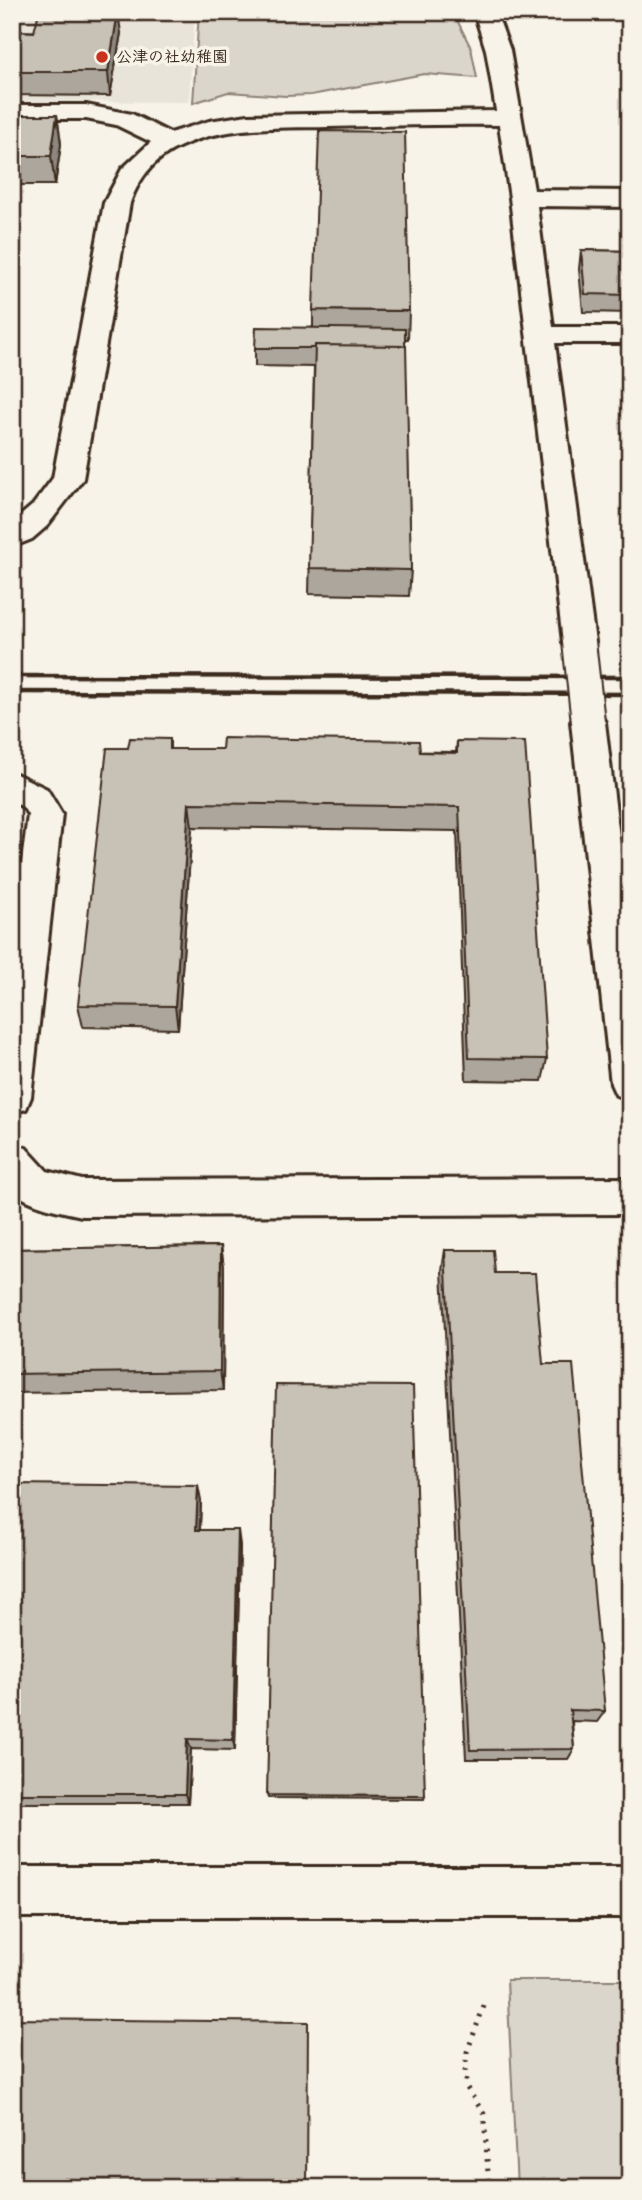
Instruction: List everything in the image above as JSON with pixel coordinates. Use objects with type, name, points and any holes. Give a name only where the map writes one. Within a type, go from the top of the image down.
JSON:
[{"type":"street","points":[[485,12],[498,50],[523,198],[579,642],[630,1084]]},
{"type":"street","points":[[12,112],[86,112],[124,119],[169,142]]},
{"type":"street","points":[[12,537],[25,530],[51,505],[68,480],[119,195],[133,171],[169,142],[215,126],[252,122],[435,117],[509,118]]},
{"type":"street","points":[[523,198],[630,199]]},
{"type":"street","points":[[539,335],[630,335]]},
{"type":"street","points":[[12,785],[36,798],[45,814],[12,1097]]},
{"type":"street","points":[[12,1160],[20,1175],[45,1191],[82,1198],[630,1196]]},
{"type":"street","points":[[12,1892],[630,1892]]},
{"type":"path","points":[[484,2006],[467,2052],[465,2072],[467,2088],[484,2114],[489,2188]]},
{"type":"shaded area","name":"公津の社幼稚園","points":[[12,12],[195,12],[189,102],[12,101]]},
{"type":"shaded area","points":[[199,12],[453,12],[471,48],[477,78],[424,74],[311,95],[228,92],[193,103]]},
{"type":"shaded area","points":[[507,1980],[630,1980],[630,2188],[517,2188]]},
{"type":"building","points":[[39,12],[118,12],[108,72],[12,72],[12,31],[34,32]]},
{"type":"building","points":[[12,115],[57,115],[51,156],[12,156]]},
{"type":"building","points":[[319,131],[405,132],[409,311],[313,310]]},
{"type":"building","points":[[581,250],[630,251],[630,295],[585,294]]},
{"type":"building","points":[[256,327],[405,329],[405,346],[315,345],[315,348],[255,348]]},
{"type":"building","points":[[315,345],[406,346],[411,570],[309,568]]},
{"type":"building","points":[[130,738],[170,739],[170,749],[222,749],[223,738],[419,741],[420,752],[457,753],[457,741],[525,742],[547,1059],[469,1058],[459,807],[189,803],[175,1006],[78,1005],[107,748],[128,748]]},
{"type":"building","points":[[221,1246],[220,1371],[12,1374],[12,1249]]},
{"type":"building","points":[[445,1250],[493,1250],[495,1273],[535,1273],[543,1364],[573,1364],[605,1711],[570,1710],[574,1749],[470,1750]]},
{"type":"building","points":[[276,1385],[413,1386],[425,1796],[267,1795]]},
{"type":"building","points":[[12,1484],[198,1486],[196,1530],[238,1530],[233,1740],[187,1739],[185,1794],[12,1794]]},
{"type":"building","points":[[12,2019],[308,2022],[307,2188],[12,2188]]},
{"type":"railway","points":[[12,676],[630,677]]},
{"type":"railway","points":[[12,692],[630,694]]},
{"type":"place","name":"公津の社幼稚園","points":[[102,57]]}]
